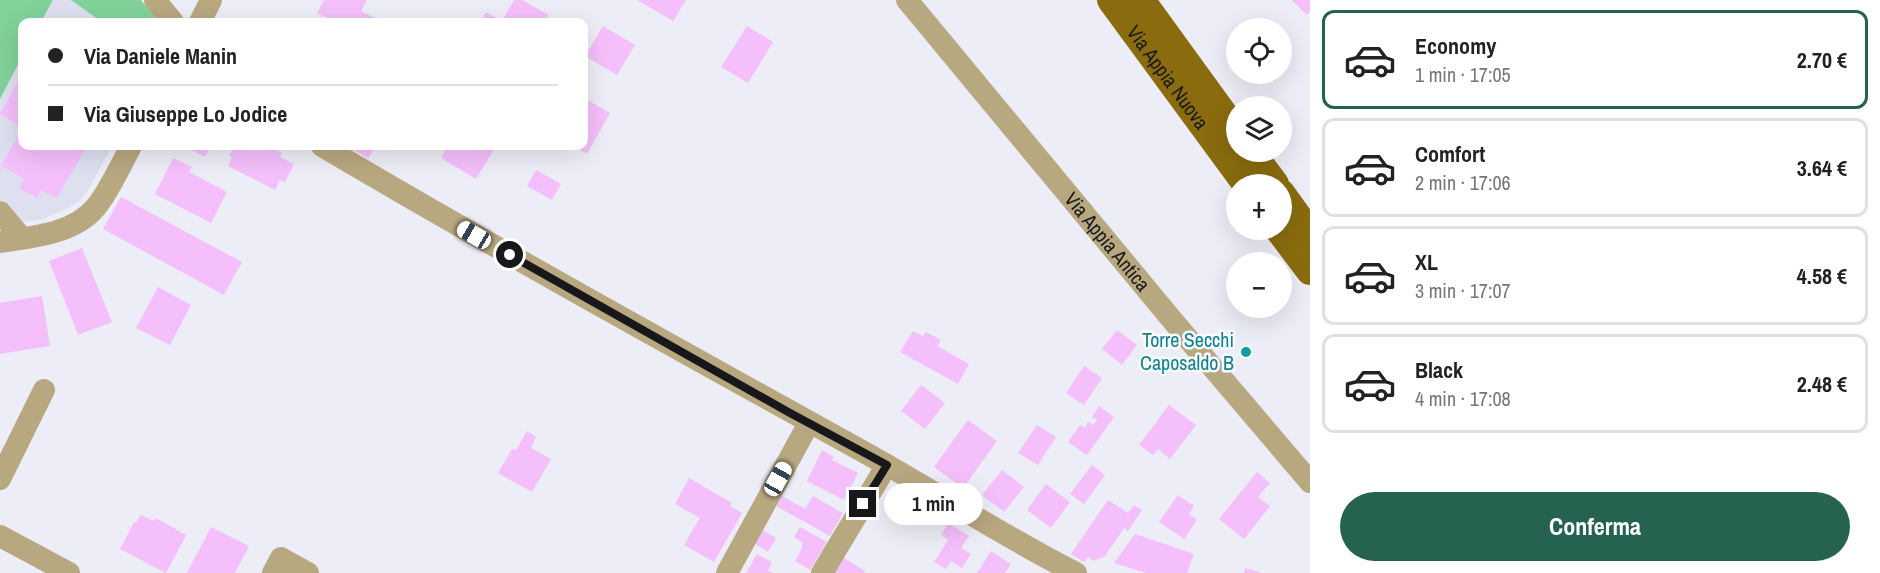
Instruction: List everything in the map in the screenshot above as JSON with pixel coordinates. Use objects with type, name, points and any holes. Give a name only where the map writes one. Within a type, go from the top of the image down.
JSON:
[{"type":"main road","name":"Via Appia Nuova","points":[[1111,0],[1239,174]]},
{"type":"main road","name":"Via Appia Nuova","points":[[1141,0],[1226,117]]},
{"type":"main road","points":[[1292,208],[1310,233]]},
{"type":"main road","points":[[1287,240],[1310,271]]},
{"type":"street","points":[[155,0],[170,18]]},
{"type":"street","points":[[202,18],[211,0]]},
{"type":"street","name":"Via Appia Antica","points":[[907,0],[1310,482]]},
{"type":"street","points":[[0,212],[11,240],[70,226],[97,207],[130,150]]},
{"type":"street","points":[[329,150],[420,204],[1076,573]]},
{"type":"street","points":[[0,479],[44,390]]},
{"type":"street","points":[[727,573],[809,423]]},
{"type":"street","points":[[822,573],[887,465]]},
{"type":"street","points":[[0,536],[69,573]]},
{"type":"street","points":[[273,573],[281,558],[308,573]]},
{"type":"shaded area","points":[[53,0],[71,0],[96,18],[43,18]]},
{"type":"shaded area","points":[[18,65],[18,150],[110,150],[87,192],[78,202],[41,220],[17,222],[0,199],[0,99]]},
{"type":"green space","points":[[0,0],[53,0],[43,18],[18,18],[18,65],[0,99]]},
{"type":"green space","points":[[71,0],[141,0],[156,18],[96,18]]},
{"type":"building","points":[[324,0],[367,0],[361,11],[375,18],[328,18],[317,13]]},
{"type":"building","points":[[514,0],[522,0],[549,15],[547,18],[504,18]]},
{"type":"building","points":[[637,0],[686,0],[673,21]]},
{"type":"building","points":[[1292,0],[1310,0],[1310,11],[1307,15]]},
{"type":"building","points":[[486,12],[497,18],[482,18]]},
{"type":"building","points":[[603,26],[635,45],[617,75],[588,58],[588,51]]},
{"type":"building","points":[[747,26],[773,42],[748,83],[721,67]]},
{"type":"building","points":[[18,81],[18,125],[0,114]]},
{"type":"building","points":[[588,100],[610,113],[587,154],[580,150],[588,150]]},
{"type":"building","points":[[18,135],[18,150],[85,150],[57,198],[41,190],[37,198],[19,188],[24,179],[1,166]]},
{"type":"building","points":[[191,150],[209,150],[205,157]]},
{"type":"building","points":[[232,150],[276,150],[282,153],[280,157],[294,164],[285,182],[280,180],[275,190],[228,166],[232,157],[229,156]]},
{"type":"building","points":[[353,150],[373,150],[368,158]]},
{"type":"building","points":[[443,150],[494,150],[476,179],[441,158],[445,151]]},
{"type":"building","points":[[173,158],[192,167],[189,172],[227,192],[211,223],[155,194]]},
{"type":"building","points":[[536,170],[561,184],[552,200],[527,186]]},
{"type":"building","points":[[121,197],[242,262],[224,295],[103,229]]},
{"type":"building","points":[[82,248],[112,322],[78,335],[49,261]]},
{"type":"building","points":[[158,287],[191,305],[170,345],[136,328]]},
{"type":"building","points":[[42,296],[50,346],[0,354],[0,303]]},
{"type":"building","points":[[1117,330],[1137,345],[1122,365],[1102,349]]},
{"type":"building","points":[[913,331],[923,336],[926,332],[941,340],[937,346],[969,364],[958,384],[900,352]]},
{"type":"building","points":[[1084,366],[1102,378],[1084,405],[1066,393]]},
{"type":"building","points":[[921,385],[945,403],[925,429],[901,411]]},
{"type":"building","points":[[1169,405],[1196,425],[1170,459],[1158,449],[1153,455],[1139,445]]},
{"type":"building","points":[[1099,406],[1114,417],[1087,455],[1068,442],[1080,425],[1085,428],[1088,422],[1093,425],[1097,420],[1092,417]]},
{"type":"building","points":[[968,420],[997,441],[963,488],[934,467]]},
{"type":"building","points":[[1037,425],[1056,437],[1038,465],[1018,453]]},
{"type":"building","points":[[527,431],[536,437],[531,448],[551,459],[532,492],[498,473],[512,449],[516,450]]},
{"type":"building","points":[[822,450],[834,457],[832,460],[858,473],[844,500],[807,481]]},
{"type":"building","points":[[1092,465],[1105,475],[1084,504],[1070,494]]},
{"type":"building","points":[[1002,470],[1024,487],[1004,512],[982,495]]},
{"type":"building","points":[[1257,472],[1270,483],[1258,497],[1270,506],[1244,539],[1219,519]]},
{"type":"building","points":[[689,478],[732,503],[730,506],[742,513],[714,562],[684,545],[700,518],[675,504]]},
{"type":"building","points":[[1046,484],[1070,502],[1051,528],[1027,510]]},
{"type":"building","points":[[1178,495],[1194,506],[1189,514],[1197,520],[1184,539],[1159,522]]},
{"type":"building","points":[[782,496],[805,509],[813,496],[843,513],[830,536],[776,506]]},
{"type":"building","points":[[1108,500],[1128,513],[1134,505],[1142,510],[1128,531],[1124,528],[1105,556],[1094,561],[1088,557],[1084,562],[1071,554]]},
{"type":"building","points":[[141,515],[154,521],[156,518],[186,535],[166,573],[120,549],[134,522],[136,523]]},
{"type":"building","points":[[948,523],[969,536],[961,548],[971,554],[962,568],[951,561],[946,569],[934,562],[948,540],[941,535]]},
{"type":"building","points":[[211,527],[249,546],[235,573],[187,573]]},
{"type":"building","points":[[800,527],[827,542],[810,570],[795,561],[802,548],[802,542],[794,537]]},
{"type":"building","points":[[762,530],[776,538],[768,552],[754,543]]},
{"type":"building","points":[[1135,534],[1194,554],[1187,573],[1146,573],[1114,563]]},
{"type":"building","points":[[991,551],[1011,564],[1005,573],[977,573]]},
{"type":"building","points":[[757,554],[772,562],[768,570],[773,573],[746,573]]},
{"type":"building","points":[[842,557],[865,571],[864,573],[833,573]]},
{"type":"building","points":[[1245,568],[1260,572],[1260,573],[1244,573]]},
{"type":"place","name":"Torre Secchi Caposaldo B","points":[[1246,352]]},
{"type":"route","points":[[510,255],[657,339],[887,465],[863,504]]}]
